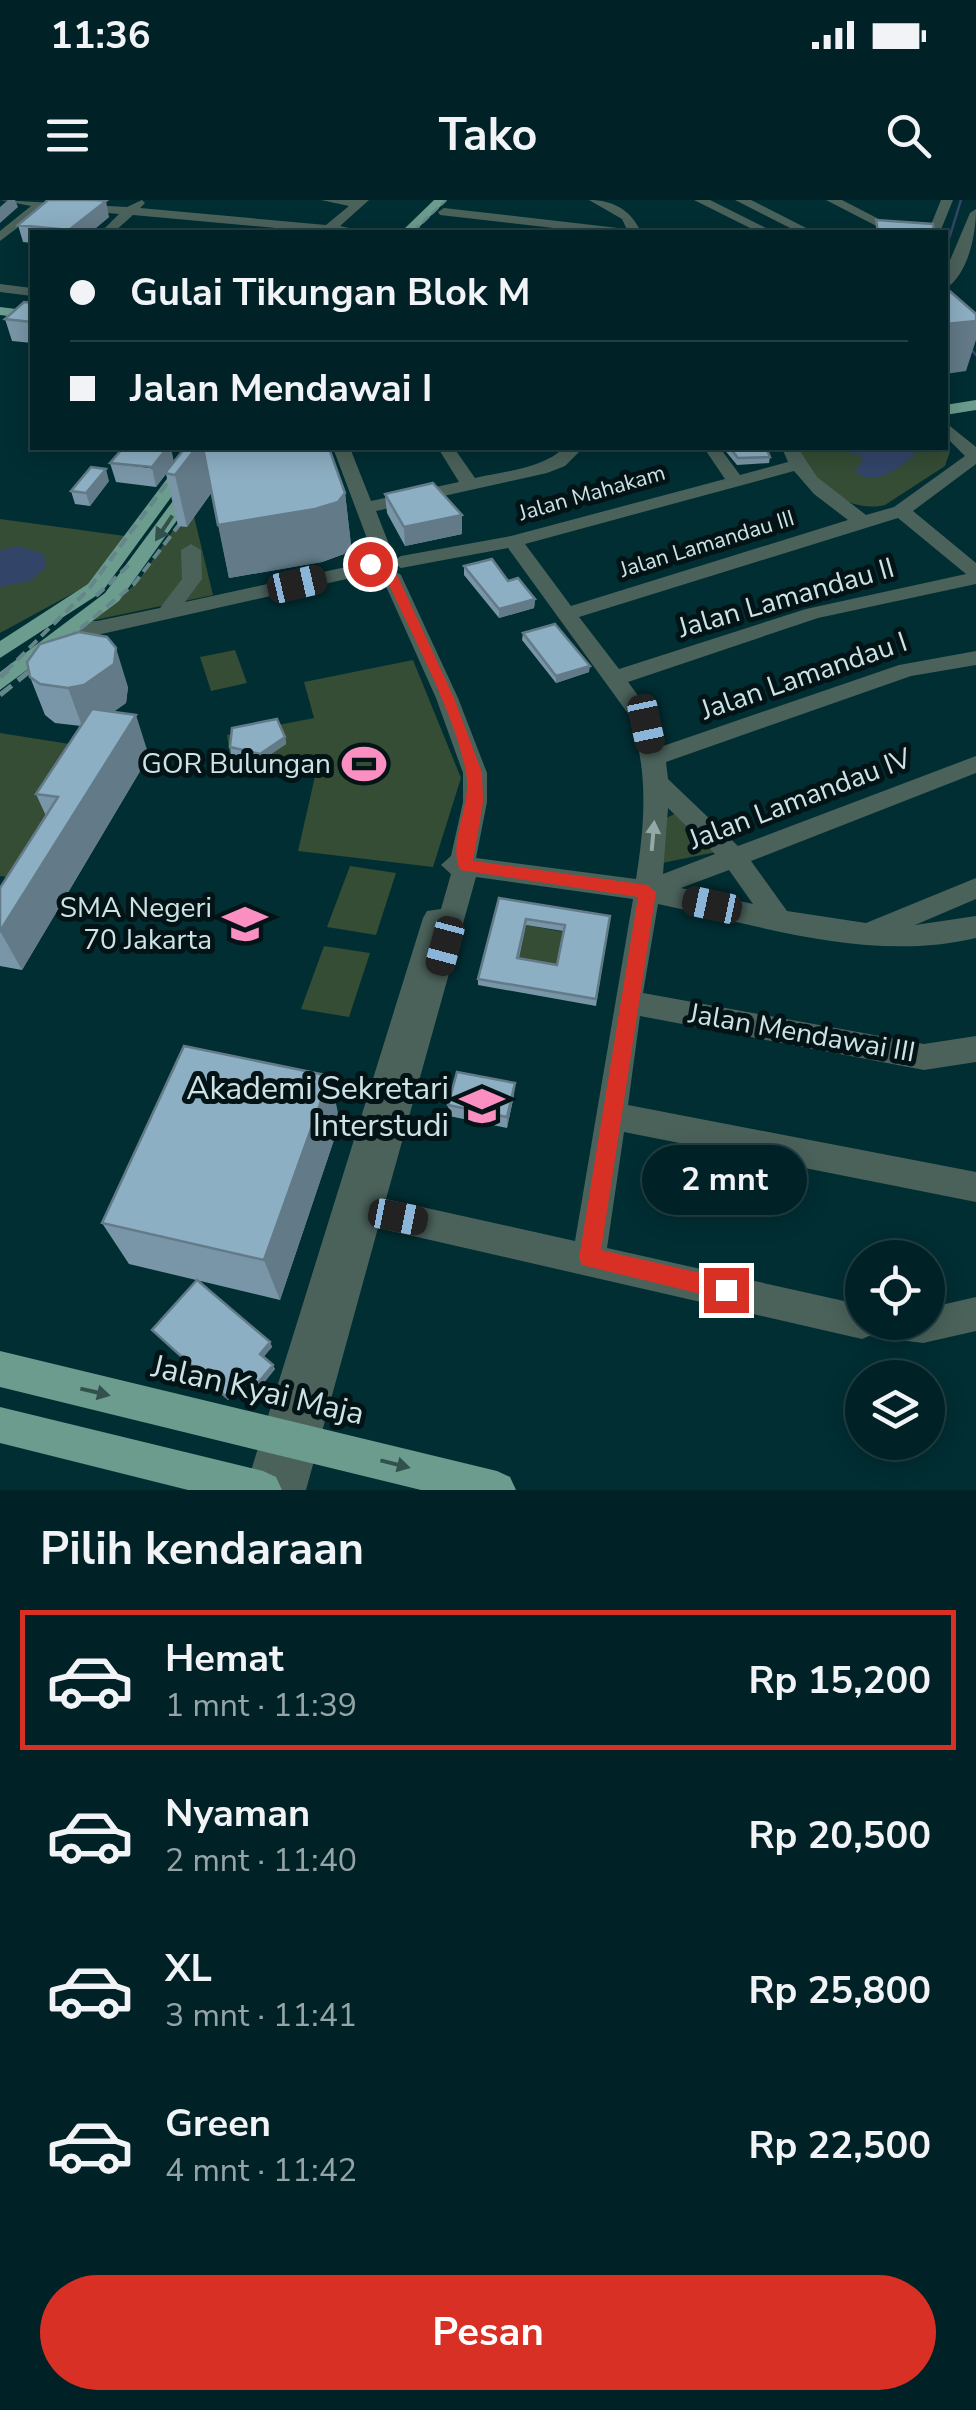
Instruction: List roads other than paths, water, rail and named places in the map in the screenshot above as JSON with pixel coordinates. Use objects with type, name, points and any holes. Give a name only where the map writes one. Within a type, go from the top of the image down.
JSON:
[{"type":"main road","points":[[410,230],[456,200]]},
{"type":"main road","points":[[425,230],[443,206]]},
{"type":"main road","points":[[948,407],[976,402]]},
{"type":"main road","points":[[0,651],[95,588],[197,450]]},
{"type":"main road","points":[[0,683],[79,625],[133,573],[219,450]]},
{"type":"main road","name":"Jalan Kyai Maja","points":[[0,1369],[498,1490]]},
{"type":"main road","points":[[0,1425],[264,1490]]},
{"type":"street","points":[[6,200],[328,230],[362,201]]},
{"type":"street","points":[[108,230],[143,200]]},
{"type":"street","points":[[327,200],[362,201]]},
{"type":"street","points":[[595,200],[628,217],[633,230]]},
{"type":"street","points":[[700,200],[763,230]]},
{"type":"street","points":[[741,200],[803,230]]},
{"type":"street","points":[[832,200],[892,230]]},
{"type":"street","points":[[935,230],[948,200]]},
{"type":"street","points":[[864,216],[869,201]]},
{"type":"street","points":[[0,237],[44,202]]},
{"type":"street","points":[[443,206],[520,214],[607,230]]},
{"type":"street","points":[[948,278],[976,213]]},
{"type":"street","points":[[504,230],[520,214]]},
{"type":"street","points":[[0,288],[30,295]]},
{"type":"street","points":[[948,430],[975,459]]},
{"type":"street","points":[[948,441],[975,459]]},
{"type":"street","points":[[264,1490],[289,1437],[366,1210],[475,802],[474,773],[447,698],[386,565],[343,450]]},
{"type":"street","points":[[451,450],[471,486]]},
{"type":"street","points":[[364,508],[541,468],[558,462],[572,450]]},
{"type":"street","points":[[713,450],[734,479]]},
{"type":"street","name":"Jalan Mahakam","points":[[79,625],[96,628],[513,541],[734,479],[793,456],[824,493],[863,521]]},
{"type":"street","points":[[863,521],[901,511],[975,459]]},
{"type":"street","points":[[945,479],[976,480]]},
{"type":"street","points":[[901,511],[976,575]]},
{"type":"street","name":"Jalan Lamandau III","points":[[566,614],[863,521]]},
{"type":"street","points":[[513,541],[646,724],[654,770],[647,892],[590,1258]]},
{"type":"street","points":[[167,613],[192,564],[224,600]]},
{"type":"street","name":"Jalan Lamandau II","points":[[613,679],[813,613],[976,575]]},
{"type":"street","name":"Jalan Lamandau I","points":[[654,770],[907,670],[976,658]]},
{"type":"street","name":"Jalan Lamandau IV","points":[[647,892],[732,856],[973,769]]},
{"type":"street","points":[[654,770],[732,856],[778,919]]},
{"type":"street","points":[[461,862],[870,933],[938,937],[976,927]]},
{"type":"street","points":[[288,1490],[289,1437],[461,862]]},
{"type":"street","points":[[870,933],[976,888]]},
{"type":"street","name":"Jalan Mendawai III","points":[[628,1002],[924,1056],[976,1049]]},
{"type":"street","points":[[612,1116],[976,1187]]},
{"type":"street","points":[[366,1210],[845,1318]]},
{"type":"street","points":[[945,1321],[976,1314]]},
{"type":"water","points":[[840,450],[909,450],[916,454],[887,474],[871,478],[855,472],[862,456]]},
{"type":"water","points":[[18,546],[44,554],[46,567],[32,580],[0,587],[0,550]]},
{"type":"waterway","points":[[948,242],[961,200]]},
{"type":"waterway","points":[[968,346],[976,355]]},
{"type":"railway","points":[[415,230],[446,200]]},
{"type":"railway","points":[[5,672],[88,590],[192,450]]},
{"type":"railway","points":[[28,672],[134,584],[195,504]]},
{"type":"railway","points":[[96,596],[129,565]]},
{"type":"railway","points":[[0,677],[8,670]]},
{"type":"railway","points":[[0,695],[31,670]]},
{"type":"place","name":"GOR Bulungan","points":[[364,764]]},
{"type":"place","name":"SMA Negeri 70 Jakarta","points":[[245,924]]},
{"type":"place","name":"Akademi Sekretari Interstudi","points":[[482,1106]]}]
